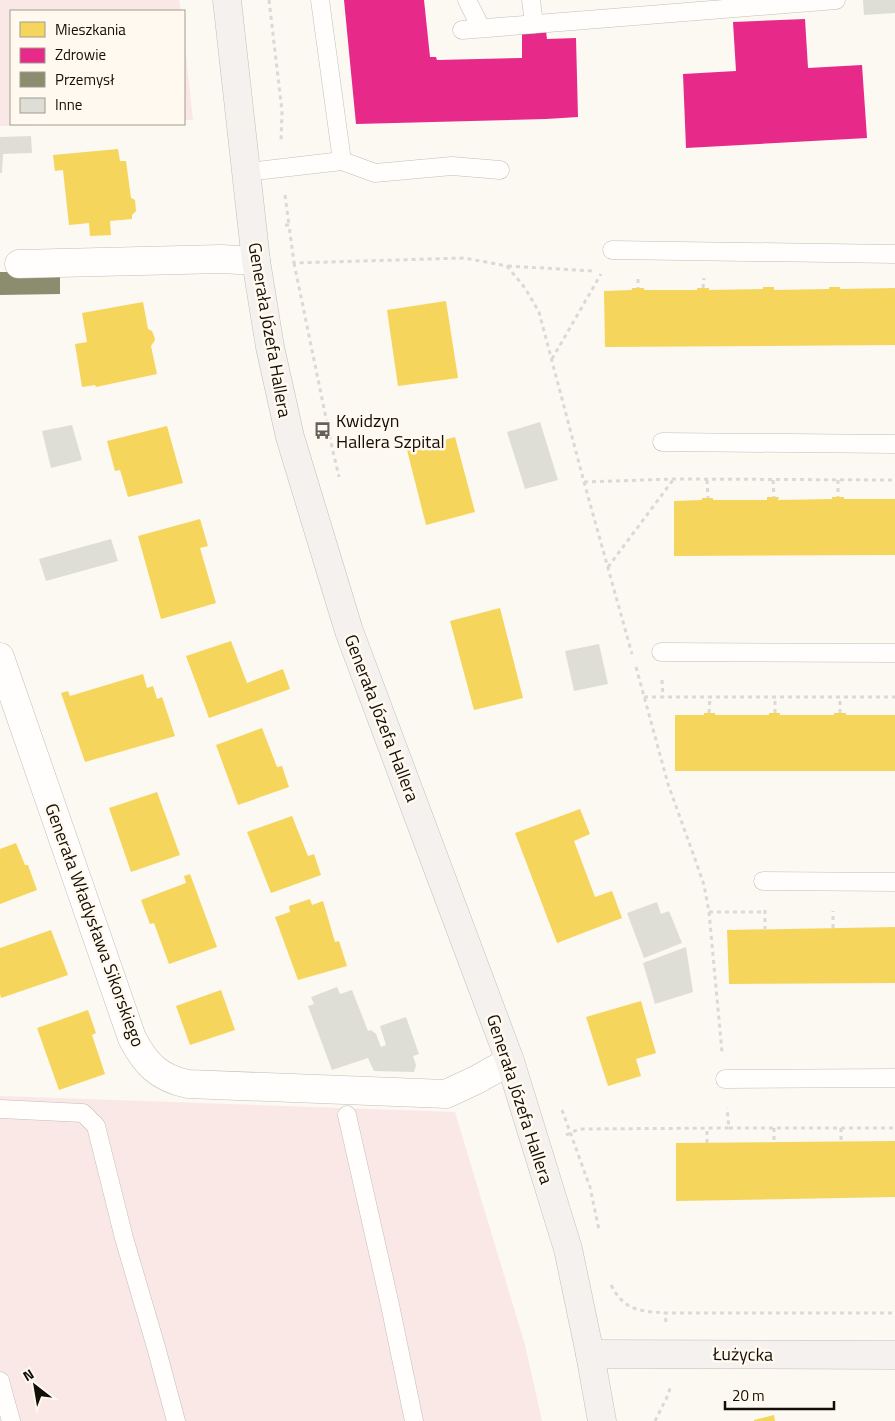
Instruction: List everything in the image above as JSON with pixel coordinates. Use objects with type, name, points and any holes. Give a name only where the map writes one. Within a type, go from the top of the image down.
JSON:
[{"type":"street","name":"Generała Józefa Hallera","points":[[227,0],[256,261],[270,347],[290,437],[348,631],[510,1061],[568,1249],[602,1421]]},
{"type":"street","points":[[19,264],[220,259],[256,261]]},
{"type":"street","name":"Generała Władysława Sikorskiego","points":[[0,656],[132,1038],[138,1050],[159,1074],[174,1081],[188,1084],[446,1094],[510,1061]]},
{"type":"street","name":"Łużycka","points":[[590,1354],[895,1355]]},
{"type":"lane","points":[[320,0],[342,161]]},
{"type":"lane","points":[[467,0],[481,28]]},
{"type":"lane","points":[[531,0],[534,24]]},
{"type":"lane","points":[[462,30],[766,3],[836,0]]},
{"type":"lane","points":[[247,172],[342,161],[375,173],[452,166],[500,170]]},
{"type":"lane","points":[[612,250],[895,254]]},
{"type":"lane","points":[[662,442],[895,444]]},
{"type":"lane","points":[[661,652],[895,653]]},
{"type":"lane","points":[[763,881],[895,882]]},
{"type":"lane","points":[[725,1079],[895,1078]]},
{"type":"lane","points":[[0,1109],[83,1113],[96,1126],[124,1238],[176,1421]]},
{"type":"lane","points":[[347,1115],[414,1421]]},
{"type":"lane","points":[[0,1382],[11,1421]]},
{"type":"path","points":[[269,0],[282,111],[281,168],[294,263],[464,258],[508,266],[603,272],[552,359]]},
{"type":"path","points":[[253,232],[289,225]]},
{"type":"path","points":[[508,266],[525,288],[539,312],[607,567],[668,784],[704,886],[709,912],[728,1128]]},
{"type":"path","points":[[584,482],[674,479],[895,480]]},
{"type":"path","points":[[607,567],[674,479]]},
{"type":"path","points":[[707,480],[708,498]]},
{"type":"path","points":[[773,480],[774,498]]},
{"type":"path","points":[[838,480],[838,497]]},
{"type":"path","points":[[644,697],[895,697]]},
{"type":"path","points":[[709,713],[710,697]]},
{"type":"path","points":[[775,697],[775,713]]},
{"type":"path","points":[[840,697],[840,713]]},
{"type":"path","points":[[833,911],[833,928]]},
{"type":"path","points":[[765,912],[765,929]]},
{"type":"path","points":[[707,1128],[707,1143]]},
{"type":"path","points":[[774,1128],[774,1142]]},
{"type":"path","points":[[841,1128],[841,1141]]},
{"type":"path","points":[[537,1148],[579,1129],[895,1128]]},
{"type":"shaded area","points":[[0,0],[179,0],[181,10],[10,10],[10,125],[42,125],[0,126]]},
{"type":"shaded area","points":[[185,46],[193,120],[185,120]]},
{"type":"shaded area","points":[[0,1096],[455,1112],[525,1345],[542,1421],[0,1421]]},
{"type":"building: Mieszkania","points":[[118,149],[120,161],[126,161],[131,198],[135,200],[136,211],[132,215],[132,219],[110,221],[111,235],[90,236],[89,223],[69,225],[63,170],[55,171],[53,155]]},
{"type":"building: Mieszkania","points":[[763,287],[774,287],[774,290],[829,289],[829,287],[840,287],[840,289],[895,288],[895,345],[605,347],[604,291],[632,290],[632,288],[644,288],[644,290],[697,290],[697,288],[709,288],[709,290],[763,289]]},
{"type":"building: Mieszkania","points":[[446,301],[458,378],[398,386],[387,310]]},
{"type":"building: Mieszkania","points":[[143,302],[148,329],[152,331],[155,340],[151,346],[157,374],[96,387],[95,385],[82,387],[75,344],[87,342],[82,313]]},
{"type":"building: Mieszkania","points":[[167,426],[183,483],[128,497],[120,470],[115,471],[107,441]]},
{"type":"building: Mieszkania","points":[[455,437],[475,512],[426,525],[407,450]]},
{"type":"building: Mieszkania","points":[[767,497],[779,497],[778,500],[832,499],[832,497],[844,497],[844,499],[895,499],[895,555],[674,556],[674,501],[702,500],[702,498],[713,498],[713,500],[767,500]]},
{"type":"building: Mieszkania","points":[[200,519],[208,546],[200,548],[216,603],[161,619],[138,536]]},
{"type":"building: Mieszkania","points":[[500,608],[523,698],[474,710],[450,621]]},
{"type":"building: Mieszkania","points":[[231,641],[247,683],[283,669],[290,689],[209,718],[186,656]]},
{"type":"building: Mieszkania","points":[[143,674],[147,688],[153,686],[157,699],[162,697],[175,736],[85,762],[61,693],[68,691],[70,696]]},
{"type":"building: Mieszkania","points":[[704,713],[715,713],[715,715],[769,715],[769,713],[780,713],[780,715],[834,715],[834,713],[846,713],[846,715],[895,715],[895,771],[675,771],[675,715],[704,715]]},
{"type":"building: Mieszkania","points":[[262,728],[277,767],[282,766],[289,787],[238,805],[216,745]]},
{"type":"building: Mieszkania","points":[[157,792],[180,855],[131,872],[109,808]]},
{"type":"building: Mieszkania","points":[[580,809],[590,834],[574,841],[595,897],[612,891],[622,918],[557,943],[515,833]]},
{"type":"building: Mieszkania","points":[[292,816],[308,856],[314,854],[321,875],[271,893],[247,832]]},
{"type":"building: Mieszkania","points":[[16,843],[25,865],[28,865],[37,890],[0,904],[0,849]]},
{"type":"building: Mieszkania","points":[[190,874],[217,947],[169,964],[154,923],[150,924],[141,900],[186,883],[184,876]]},
{"type":"building: Mieszkania","points":[[310,899],[312,905],[323,901],[335,942],[339,941],[347,966],[298,980],[275,917],[290,912],[289,906]]},
{"type":"building: Mieszkania","points":[[895,927],[895,983],[729,984],[727,930]]},
{"type":"building: Mieszkania","points":[[51,930],[68,975],[1,998],[0,948]]},
{"type":"building: Mieszkania","points":[[221,990],[235,1030],[190,1045],[176,1006]]},
{"type":"building: Mieszkania","points":[[641,1001],[656,1053],[636,1059],[641,1076],[608,1086],[586,1017]]},
{"type":"building: Mieszkania","points":[[88,1010],[96,1033],[92,1035],[105,1074],[59,1090],[37,1028]]},
{"type":"building: Mieszkania","points":[[895,1141],[895,1197],[676,1201],[676,1143]]},
{"type":"building: Mieszkania","points":[[774,1415],[775,1421],[754,1421],[754,1420]]},
{"type":"building: Zdrowie","points":[[344,0],[424,0],[430,57],[436,57],[437,60],[522,58],[522,29],[546,31],[547,39],[576,38],[578,117],[356,124]]},
{"type":"building: Zdrowie","points":[[805,19],[808,68],[862,65],[867,138],[686,148],[683,74],[736,71],[733,22]]},
{"type":"building: Przemysł","points":[[0,272],[60,272],[60,294],[0,295]]},
{"type":"building: Inne","points":[[863,0],[895,0],[895,13],[864,15]]},
{"type":"building: Inne","points":[[31,136],[32,153],[3,154],[2,173],[0,173],[0,137]]},
{"type":"building: Inne","points":[[540,422],[558,480],[525,489],[507,432]]},
{"type":"building: Inne","points":[[72,425],[82,460],[51,468],[42,431]]},
{"type":"building: Inne","points":[[111,539],[118,561],[46,581],[39,559]]},
{"type":"building: Inne","points":[[599,644],[608,684],[574,691],[565,651]]},
{"type":"building: Inne","points":[[657,902],[661,914],[669,911],[682,943],[644,958],[627,913]]},
{"type":"building: Inne","points":[[686,947],[693,992],[655,1004],[643,963]]},
{"type":"building: Inne","points":[[337,987],[340,994],[352,990],[368,1031],[371,1030],[376,1034],[381,1047],[386,1045],[380,1026],[406,1017],[419,1054],[413,1056],[416,1065],[414,1072],[374,1071],[368,1058],[332,1070],[308,1006],[314,1004],[311,997]]},
{"type":"place","name":"Kwidzyn Hallera Szpital","points":[[322,430]]}]
